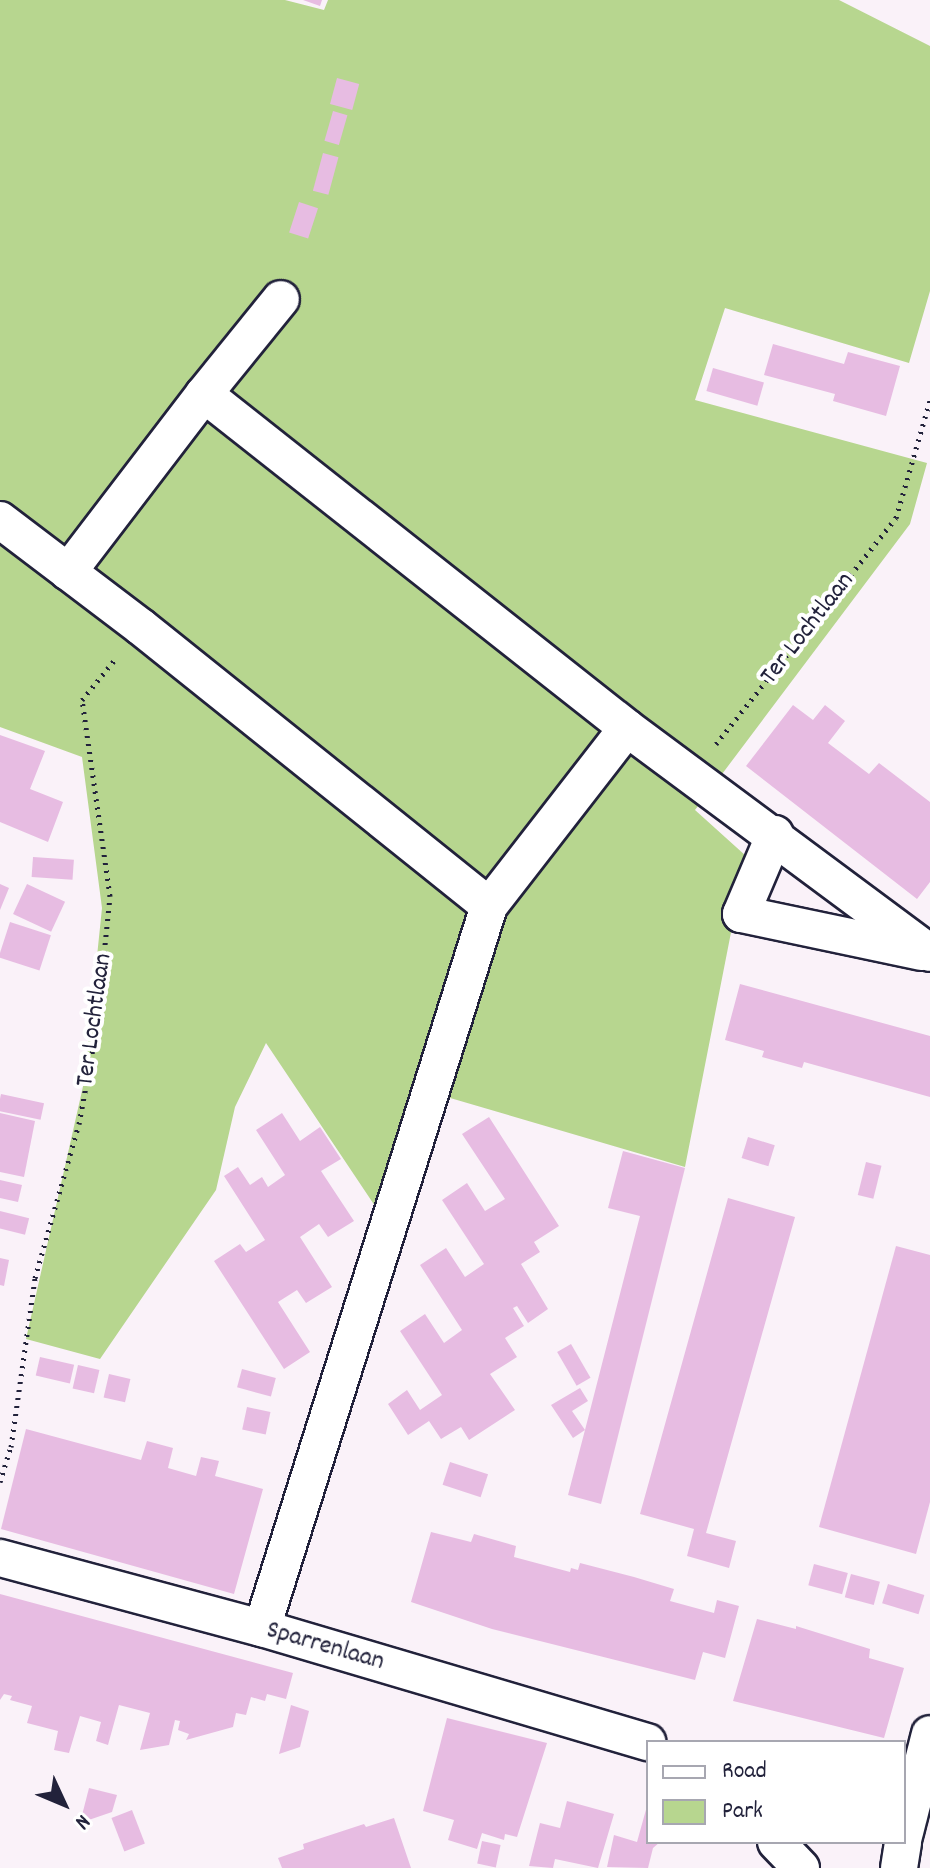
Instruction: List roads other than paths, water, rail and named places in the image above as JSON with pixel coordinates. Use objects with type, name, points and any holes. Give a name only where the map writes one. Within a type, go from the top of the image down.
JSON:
[{"type":"street","points":[[68,572],[281,299]]},
{"type":"street","points":[[204,394],[627,728],[693,773],[930,953]]},
{"type":"street","points":[[0,520],[141,627],[489,906]]},
{"type":"street","points":[[262,1628],[489,906],[627,728]]},
{"type":"street","points":[[775,834],[741,914],[930,953]]},
{"type":"street","name":"Sparrenlaan","points":[[0,1558],[262,1628],[646,1741]]},
{"type":"street","points":[[906,1818],[930,1734]]},
{"type":"street","points":[[778,1844],[801,1868]]},
{"type":"street","points":[[899,1868],[902,1844]]}]
